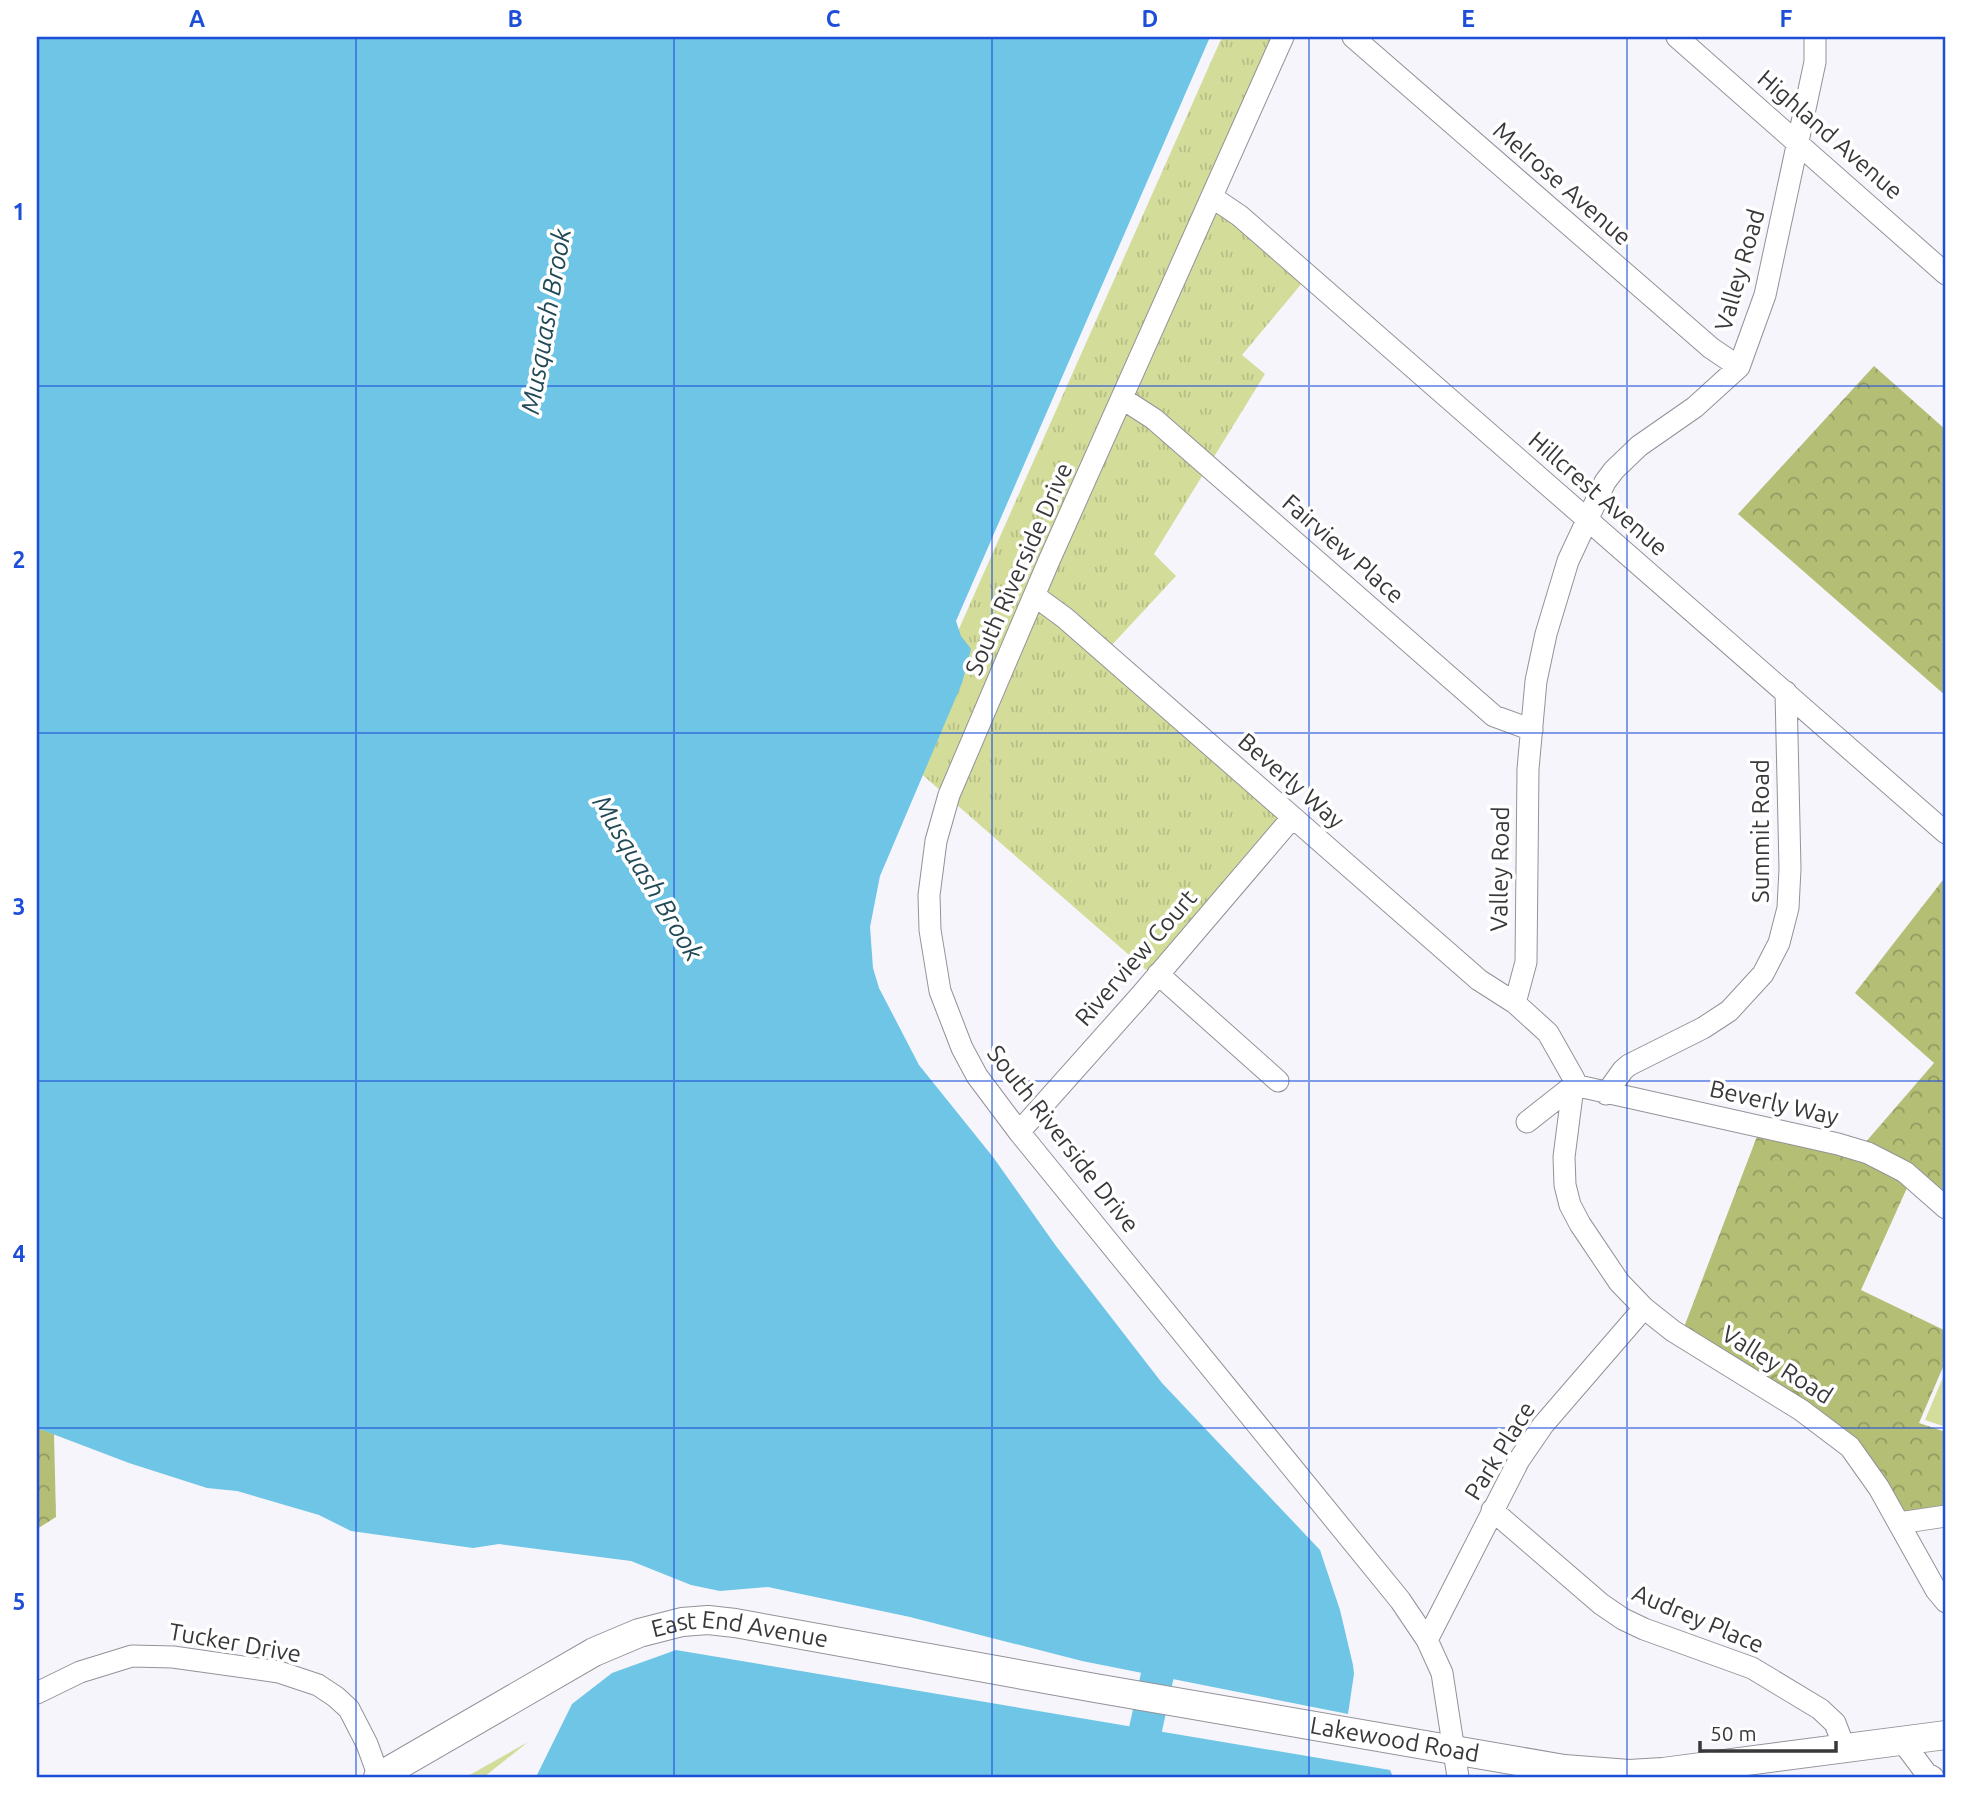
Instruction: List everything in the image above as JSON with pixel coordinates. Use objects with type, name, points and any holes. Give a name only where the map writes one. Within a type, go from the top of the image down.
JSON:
[{"type":"street","name":"South Riverside Drive","points":[[1283,37],[949,795],[936,841],[929,895],[934,963],[950,1022],[977,1076],[1019,1132],[1044,1159],[1371,1563],[1427,1640],[1442,1673],[1458,1777]]},
{"type":"street","name":"Melrose Avenue","points":[[1353,37],[1711,348],[1739,367]]},
{"type":"street","name":"Highland Avenue","points":[[1677,37],[1945,271]]},
{"type":"street","name":"Valley Road","points":[[1515,1003],[1526,962],[1528,769],[1536,681],[1546,634],[1568,561],[1605,482],[1639,446],[1695,407],[1739,367],[1765,295],[1815,62],[1815,37]]},
{"type":"street","name":"Hillcrest Avenue","points":[[1212,197],[1240,216],[1946,833]]},
{"type":"street","name":"Fairview Place","points":[[1124,399],[1154,419],[1494,716],[1532,730]]},
{"type":"street","name":"Beverly Way","points":[[1035,596],[1075,627],[1479,980],[1515,1003]]},
{"type":"street","name":"Summit Road","points":[[1606,1094],[1629,1065],[1703,1028],[1729,1011],[1763,974],[1776,950],[1785,925],[1790,869],[1786,692]]},
{"type":"street","name":"Riverview Court","points":[[1019,1132],[1292,818]]},
{"type":"street","points":[[1158,974],[1278,1081]]},
{"type":"street","points":[[1515,1003],[1548,1034],[1574,1079],[1574,1085],[1527,1122]]},
{"type":"street","name":"Valley Road","points":[[1574,1085],[1564,1157],[1565,1185],[1570,1205],[1619,1282],[1644,1308],[1673,1331],[1801,1410],[1850,1447],[1879,1488],[1936,1590],[1946,1602]]},
{"type":"street","name":"Beverly Way","points":[[1574,1085],[1868,1153],[1905,1172],[1946,1208]]},
{"type":"street","name":"Park Place","points":[[1427,1640],[1519,1460],[1543,1424],[1644,1308]]},
{"type":"street","name":"Audrey Place","points":[[1492,1510],[1601,1604],[1623,1619],[1752,1668],[1820,1709],[1835,1723],[1845,1749]]},
{"type":"street","points":[[1899,1523],[1946,1516]]},
{"type":"street","name":"East End Avenue","points":[[379,1777],[594,1652],[639,1633],[682,1622],[708,1620],[735,1623],[1134,1695]]},
{"type":"street","name":"Tucker Drive","points":[[37,1693],[80,1672],[132,1656],[173,1657],[279,1672],[318,1685],[349,1709],[367,1744],[379,1777]]},
{"type":"street","name":"Lakewood Road","points":[[1134,1695],[1563,1769],[1629,1774],[1709,1768],[1946,1735]]},
{"type":"street","points":[[1902,1741],[1926,1773],[1933,1777]]},
{"type":"green space","points":[[1222,37],[1277,37],[1214,186],[1313,270],[1242,355],[1265,374],[1154,554],[1176,576],[1110,647],[1294,809],[1152,975],[902,757]]},
{"type":"green space","points":[[1874,366],[1946,430],[1946,696],[1738,514]]},
{"type":"green space","points":[[1946,876],[1946,1204],[1911,1179],[1861,1290],[1946,1331],[1946,1360],[1919,1423],[1946,1432],[1946,1516],[1899,1523],[1838,1435],[1681,1335],[1761,1126],[1858,1151],[1934,1063],[1855,993]]},
{"type":"green space","points":[[1946,1370],[1946,1427],[1925,1420]]},
{"type":"green space","points":[[37,1428],[54,1434],[56,1517],[37,1529]]},
{"type":"green space","points":[[528,1742],[484,1777],[466,1777]]},
{"type":"water","points":[[37,37],[1210,37],[956,621],[961,636],[971,649],[962,683],[880,876],[870,927],[873,968],[879,988],[919,1065],[993,1157],[1056,1246],[1162,1383],[1320,1550],[1340,1610],[1353,1665],[1348,1714],[1082,1661],[910,1617],[768,1587],[720,1591],[691,1585],[631,1561],[499,1544],[473,1548],[351,1531],[319,1515],[237,1491],[207,1488],[129,1463],[37,1428]]},
{"type":"water","points":[[676,1650],[1390,1770],[1393,1777],[536,1777],[572,1704],[612,1673]]},
{"type":"waterway","name":"Musquash Brook","points":[[1135,1777],[1157,1677],[1159,1657],[1154,1632]]}]
